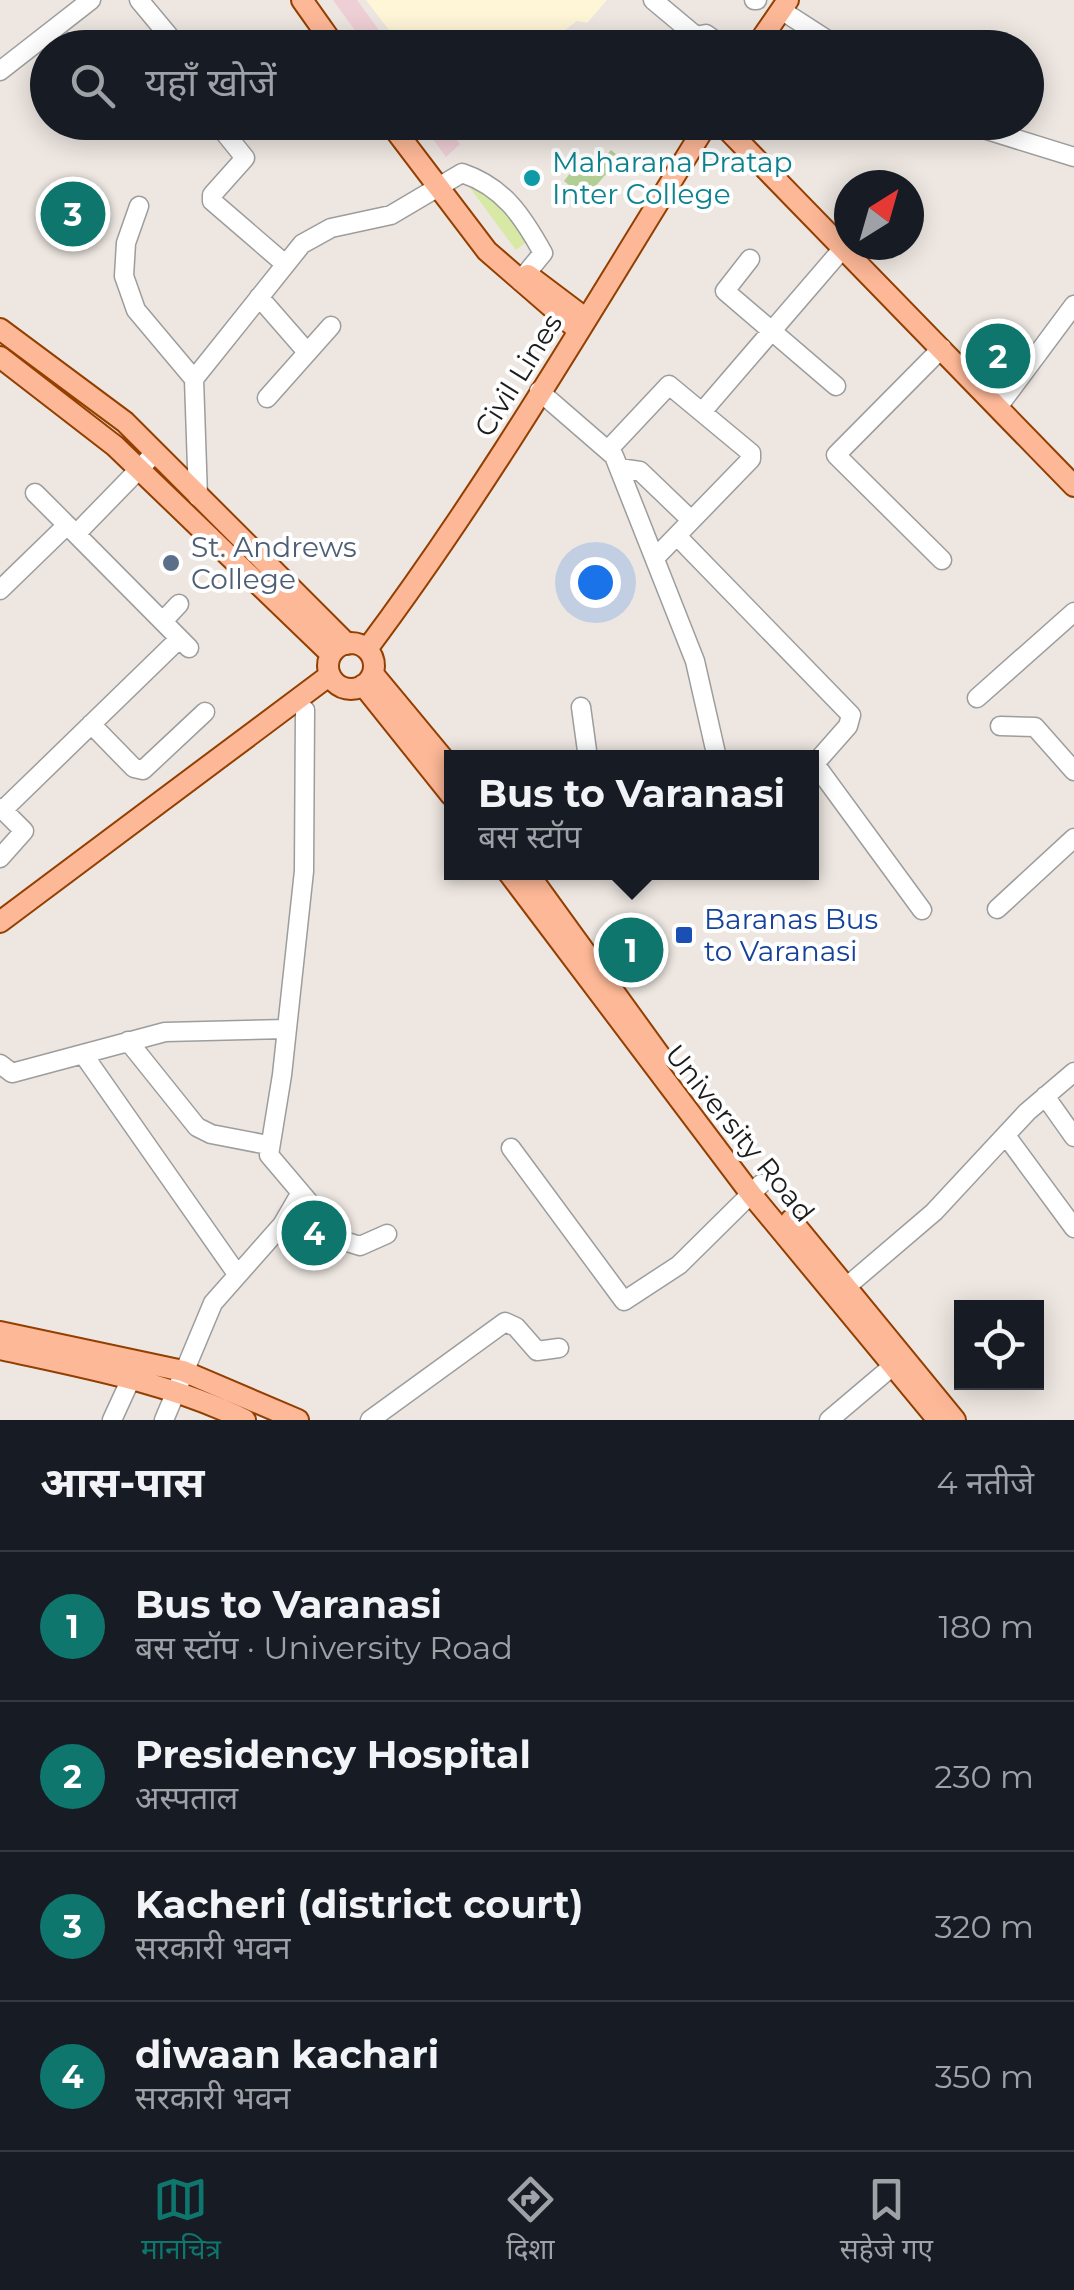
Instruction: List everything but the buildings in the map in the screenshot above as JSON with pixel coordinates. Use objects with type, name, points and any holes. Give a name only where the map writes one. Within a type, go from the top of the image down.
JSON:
[{"type":"main road","points":[[302,0],[323,30]]},
{"type":"main road","points":[[317,0],[338,30]]},
{"type":"main road","points":[[768,30],[784,5]]},
{"type":"main road","points":[[404,140],[523,278],[582,324]]},
{"type":"main road","points":[[415,140],[443,187]]},
{"type":"main road","name":"Civil Lines","points":[[343,661],[425,572],[697,140]]},
{"type":"main road","points":[[738,140],[834,238]]},
{"type":"main road","points":[[856,260],[1074,486]]},
{"type":"main road","points":[[0,329],[125,422],[156,452],[343,661]]},
{"type":"main road","points":[[0,357],[140,469],[343,661],[368,679],[444,760]]},
{"type":"main road","points":[[0,922],[249,740],[343,661],[373,658],[368,679],[444,786]]},
{"type":"main road","points":[[249,740],[305,710],[343,661]]},
{"type":"main road","name":"University Road","points":[[526,880],[756,1189],[898,1360],[956,1420]]},
{"type":"main road","points":[[0,1332],[135,1370],[174,1394],[245,1420]]},
{"type":"main road","points":[[0,1349],[135,1370],[183,1371],[298,1420]]},
{"type":"main road","name":"University Road","points":[[898,1360],[938,1420]]},
{"type":"street","points":[[54,30],[92,0]]},
{"type":"street","points":[[139,0],[164,30]]},
{"type":"street","points":[[653,0],[689,30]]},
{"type":"street","points":[[784,5],[817,30]]},
{"type":"street","points":[[0,72],[30,49]]},
{"type":"street","points":[[232,140],[244,152],[244,158],[212,195],[212,201],[285,264]]},
{"type":"street","points":[[1019,140],[1074,157]]},
{"type":"street","points":[[194,379],[285,264],[314,236],[391,215],[462,174],[507,193],[519,209],[543,253],[523,278]]},
{"type":"street","points":[[139,206],[126,244],[128,294],[136,310],[194,379],[198,496]]},
{"type":"street","points":[[750,259],[725,291],[836,386]]},
{"type":"street","points":[[702,412],[834,259]]},
{"type":"street","points":[[259,297],[308,352]]},
{"type":"street","points":[[998,407],[1074,305]]},
{"type":"street","points":[[267,398],[331,326]]},
{"type":"street","points":[[942,348],[836,454],[942,560]]},
{"type":"street","points":[[608,450],[664,386],[673,386],[752,456],[655,558]]},
{"type":"street","points":[[539,391],[608,450],[618,468],[695,661],[715,750]]},
{"type":"street","points":[[0,590],[156,452]]},
{"type":"street","points":[[618,468],[640,471],[692,520]]},
{"type":"street","points":[[0,858],[24,831],[1,809],[184,644],[35,493]]},
{"type":"street","points":[[677,536],[850,715],[848,726],[819,759]]},
{"type":"street","points":[[163,621],[179,604]]},
{"type":"street","points":[[977,698],[1074,612]]},
{"type":"street","points":[[580,706],[587,750]]},
{"type":"street","points":[[305,710],[304,871],[288,1029],[268,1145],[273,1164],[348,1244],[360,1246],[387,1234]]},
{"type":"street","points":[[91,724],[134,768],[144,770],[205,712]]},
{"type":"street","points":[[1000,726],[1035,727],[1074,771]]},
{"type":"street","points":[[819,774],[922,910]]},
{"type":"street","points":[[997,909],[1074,838]]},
{"type":"street","points":[[0,1064],[12,1073],[175,1031],[288,1029]]},
{"type":"street","points":[[128,1042],[197,1126],[212,1134],[268,1145]]},
{"type":"street","points":[[83,1054],[237,1274]]},
{"type":"street","points":[[841,1291],[934,1212],[1045,1096],[1074,1072]]},
{"type":"street","points":[[1045,1096],[1074,1136]]},
{"type":"street","points":[[1007,1137],[1074,1228]]},
{"type":"street","points":[[511,1148],[624,1301],[679,1265],[756,1189]]},
{"type":"street","points":[[164,1420],[213,1303],[282,1225],[300,1194]]},
{"type":"street","points":[[370,1420],[505,1322],[516,1327],[536,1351],[558,1348]]},
{"type":"street","points":[[829,1420],[898,1360]]},
{"type":"street","points":[[112,1420],[135,1370]]},
{"type":"shaded area","points":[[333,0],[357,0],[379,30],[355,30]]},
{"type":"shaded area","points":[[366,0],[607,0],[587,23],[577,21],[565,30],[389,30]]},
{"type":"shaded area","points":[[434,140],[457,140],[460,144],[446,157]]},
{"type":"green space","points":[[611,150],[626,163],[621,168],[615,164],[585,198],[564,181],[582,158],[595,168]]},
{"type":"green space","points":[[462,177],[489,190],[529,240],[516,250]]},
{"type":"place","name":"Maharana Pratap Inter College","points":[[532,178]]},
{"type":"place","name":"Kacheri (district court)","points":[[73,214]]},
{"type":"place","name":"Presidency Hospital","points":[[998,356]]},
{"type":"place","name":"St. Andrews College","points":[[171,563]]},
{"type":"place","name":"Baranas Bus to Varanasi","points":[[684,935]]},
{"type":"place","name":"Bus to Varanasi","points":[[631,950]]},
{"type":"place","name":"diwaan kachari","points":[[314,1233]]}]
